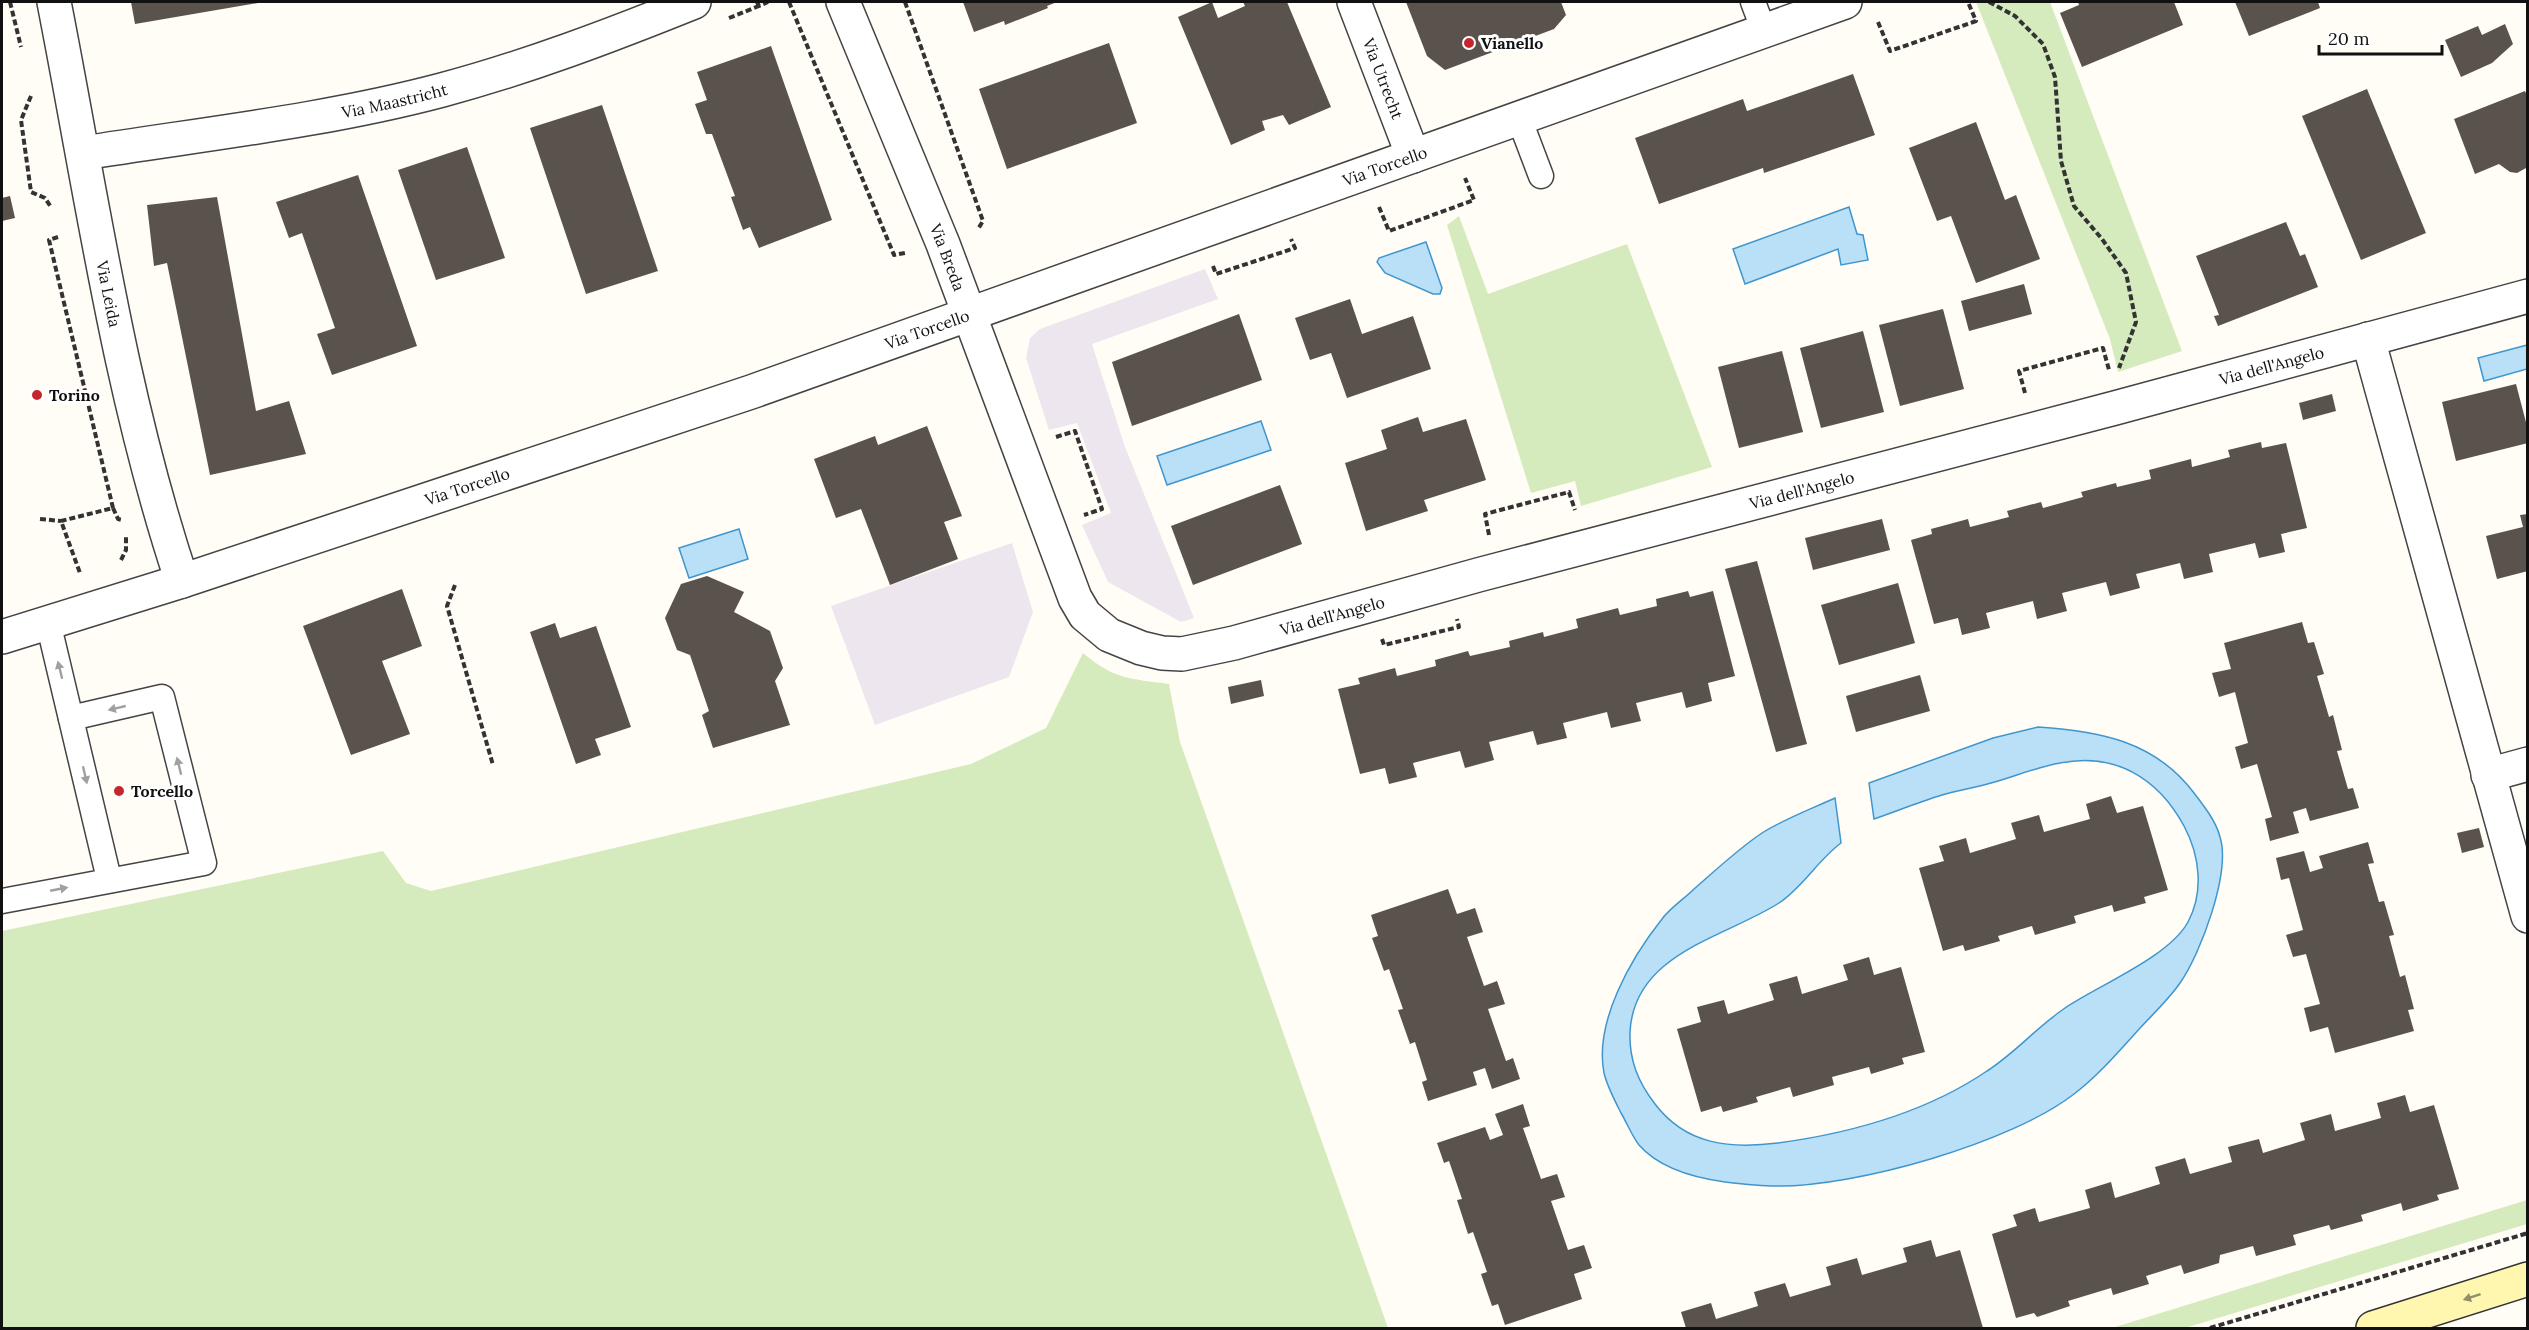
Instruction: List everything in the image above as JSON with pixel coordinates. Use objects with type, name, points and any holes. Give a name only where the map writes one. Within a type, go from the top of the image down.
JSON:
[{"type":"main road","points":[[2373,1329],[2528,1279]]},
{"type":"street","name":"Via Leida","points":[[54,2],[127,386],[159,509],[182,581]]},
{"type":"street","name":"Via Maastricht","points":[[84,153],[304,118],[441,90],[510,70],[623,31],[694,2]]},
{"type":"street","name":"Via Breda","points":[[843,2],[928,248],[968,314],[1065,575],[1085,615]]},
{"type":"street","name":"Via Utrecht","points":[[1354,2],[1413,156]]},
{"type":"street","name":"Via Torcello","points":[[2,637],[182,581],[751,392],[1519,118],[1758,16],[1845,2]]},
{"type":"street","name":"Via dell'Angelo","points":[[1085,615],[1109,635],[1141,648],[1162,653],[1182,654],[1234,643],[1478,575],[2115,408],[2528,296]]},
{"type":"street","points":[[2368,339],[2528,916]]},
{"type":"street","points":[[2488,775],[2528,764]]},
{"type":"lane","points":[[1519,118],[1541,176]]},
{"type":"lane","points":[[48,622],[109,879]]},
{"type":"lane","points":[[2,901],[109,879],[204,863],[162,697],[71,718]]},
{"type":"path","points":[[757,2],[759,6],[768,2]]},
{"type":"path","points":[[789,2],[894,255],[928,248],[976,233],[983,221],[905,2]]},
{"type":"path","points":[[1989,2],[2015,16],[2043,44],[2055,77],[2061,160],[2074,206],[2102,239],[2126,273],[2136,322],[2118,372]]},
{"type":"path","points":[[27,163],[31,192],[45,198],[50,204],[53,215]]},
{"type":"path","points":[[56,226],[58,237],[49,240],[113,508],[118,519],[122,518],[126,539],[122,558],[116,566]]},
{"type":"path","points":[[2027,402],[2019,371],[2103,348],[2111,380]]},
{"type":"path","points":[[40,519],[62,521],[113,508]]},
{"type":"path","points":[[62,521],[83,583]]},
{"type":"path","points":[[455,585],[447,606],[492,765]]},
{"type":"path","points":[[2210,1329],[2528,1233]]},
{"type":"shaded area","points":[[1205,269],[1218,299],[1092,344],[1125,447],[1194,618],[1181,622],[1108,582],[1082,525],[1111,513],[1077,423],[1049,430],[1026,358],[1030,338],[1040,329]]},
{"type":"shaded area","points":[[1012,543],[1033,612],[1009,677],[875,725],[831,606]]},
{"type":"green space","points":[[1976,2],[2050,2],[2182,351],[2118,372],[2110,339]]},
{"type":"green space","points":[[1459,216],[1488,294],[1627,244],[1712,467],[1581,506],[1575,481],[1531,493],[1447,225]]},
{"type":"green space","points":[[1083,653],[1113,673],[1133,679],[1169,684],[1180,742],[1388,1328],[2,1328],[2,931],[383,851],[406,883],[431,891],[971,764],[1046,728]]},
{"type":"green space","points":[[2527,1200],[2527,1224],[2185,1328],[2112,1328]]},
{"type":"water","points":[[1849,207],[1857,234],[1863,235],[1868,260],[1841,265],[1838,249],[1745,284],[1733,249]]},
{"type":"water","points":[[1426,242],[1442,288],[1440,294],[1433,294],[1385,273],[1377,262],[1379,258]]},
{"type":"water","points":[[2527,345],[2527,369],[2484,381],[2478,358]]},
{"type":"water","points":[[1261,421],[1271,450],[1167,485],[1157,456]]},
{"type":"water","points":[[739,529],[748,559],[689,578],[679,548]]},
{"type":"water","points":[[2038,727],[2104,736],[2144,750],[2179,775],[2202,803],[2216,825],[2222,852],[2218,891],[2212,912],[2188,970],[2176,989],[2161,1006],[2101,1071],[2074,1094],[2046,1112],[2012,1129],[1931,1159],[1847,1179],[1770,1186],[1725,1182],[1690,1175],[1667,1166],[1647,1153],[1632,1134],[1611,1093],[1604,1073],[1602,1053],[1604,1033],[1627,971],[1665,915],[1736,853],[1770,828],[1835,798],[1841,843],[1788,897],[1685,951],[1664,966],[1647,983],[1635,1005],[1630,1042],[1639,1079],[1667,1118],[1695,1136],[1726,1144],[1778,1143],[1860,1127],[1913,1110],[1939,1099],[1987,1071],[2065,1008],[2150,959],[2179,935],[2188,922],[2196,899],[2198,874],[2194,849],[2184,826],[2161,794],[2133,772],[2117,765],[2099,761],[2080,761],[2051,765],[1942,795],[1874,819],[1869,783],[1993,738]]},
{"type":"building","points":[[131,2],[258,2],[258,3],[135,24]]},
{"type":"building","points":[[963,2],[1057,2],[1047,6],[1048,8],[1005,25],[1004,21],[974,32]]},
{"type":"building","points":[[1212,2],[1218,18],[1245,6],[1243,2],[1287,2],[1331,107],[1289,125],[1283,115],[1262,121],[1265,130],[1231,145],[1178,17]]},
{"type":"building","name":"Vianello","points":[[1406,2],[1561,2],[1566,15],[1554,29],[1445,70],[1427,56]]},
{"type":"building","points":[[2078,2],[2174,2],[2183,25],[2082,67],[2060,13],[2079,5]]},
{"type":"building","points":[[2235,2],[2318,2],[2320,8],[2249,36]]},
{"type":"building","points":[[2505,24],[2513,44],[2492,63],[2461,77],[2445,40],[2478,26],[2482,35]]},
{"type":"building","points":[[1109,43],[1137,123],[1007,169],[979,89]]},
{"type":"building","points":[[771,46],[832,220],[759,248],[750,227],[743,230],[731,197],[735,196],[712,134],[706,134],[695,104],[707,100],[697,72]]},
{"type":"building","points":[[1853,74],[1875,135],[1764,173],[1763,168],[1659,204],[1635,138],[1743,99],[1747,111]]},
{"type":"building","points":[[2367,89],[2426,233],[2361,260],[2302,116]]},
{"type":"building","points":[[2525,91],[2528,98],[2526,168],[2517,173],[2510,172],[2499,164],[2475,174],[2454,119]]},
{"type":"building","points":[[602,105],[658,271],[586,294],[530,128]]},
{"type":"building","points":[[1976,122],[2005,200],[2016,195],[2040,259],[1976,283],[1951,216],[1937,221],[1909,148]]},
{"type":"building","points":[[467,147],[505,258],[436,280],[398,170]]},
{"type":"building","points":[[358,175],[417,346],[332,375],[317,334],[335,328],[302,233],[289,238],[276,202]]},
{"type":"building","points":[[10,196],[15,218],[2,221],[2,198]]},
{"type":"building","points":[[217,197],[256,411],[289,401],[306,454],[210,475],[167,263],[154,266],[147,205]]},
{"type":"building","points":[[2286,222],[2300,256],[2305,254],[2318,287],[2218,326],[2214,316],[2219,315],[2196,256]]},
{"type":"building","points":[[2024,284],[2032,314],[1969,331],[1961,301]]},
{"type":"building","points":[[1350,299],[1362,334],[1413,316],[1431,369],[1347,398],[1331,353],[1310,360],[1295,318]]},
{"type":"building","points":[[1943,309],[1964,389],[1900,406],[1879,325]]},
{"type":"building","points":[[1239,314],[1262,380],[1132,426],[1112,362]]},
{"type":"building","points":[[1863,331],[1884,412],[1821,428],[1800,348]]},
{"type":"building","points":[[1782,351],[1803,432],[1739,448],[1718,367]]},
{"type":"building","points":[[2516,384],[2528,430],[2528,443],[2456,461],[2442,402]]},
{"type":"building","points":[[2332,394],[2336,411],[2303,420],[2299,403]]},
{"type":"building","points":[[1418,417],[1423,432],[1466,419],[1486,480],[1424,500],[1428,511],[1366,531],[1345,463],[1387,449],[1381,430]]},
{"type":"building","points":[[927,426],[962,516],[944,522],[958,559],[890,585],[861,509],[836,518],[814,459],[875,436],[878,445]]},
{"type":"building","points":[[2261,442],[2262,448],[2286,443],[2307,528],[2281,534],[2285,552],[2259,558],[2255,543],[2209,554],[2213,572],[2184,579],[2180,563],[2136,574],[2140,588],[2110,596],[2106,582],[2062,593],[2067,611],[2037,619],[2033,601],[1986,613],[1990,628],[1962,635],[1958,618],[1934,624],[1911,540],[1932,534],[1931,529],[1968,519],[1970,527],[2009,517],[2007,511],[2041,502],[2043,508],[2083,497],[2081,492],[2116,483],[2117,487],[2151,479],[2149,470],[2191,459],[2192,467],[2230,457],[2228,450]]},
{"type":"building","points":[[1280,485],[1302,544],[1193,585],[1171,526]]},
{"type":"building","points":[[2528,514],[2528,571],[2497,579],[2486,536],[2523,527],[2520,515]]},
{"type":"building","points":[[1882,519],[1890,550],[1813,570],[1805,538]]},
{"type":"building","points":[[1757,561],[1807,744],[1776,752],[1725,569]]},
{"type":"building","points":[[707,576],[744,592],[734,612],[770,631],[783,668],[775,681],[790,725],[713,748],[702,715],[709,711],[690,655],[677,650],[665,618],[681,584]]},
{"type":"building","points":[[1898,583],[1915,643],[1839,665],[1821,605]]},
{"type":"building","points":[[402,589],[422,646],[382,661],[410,734],[351,755],[303,626]]},
{"type":"building","points":[[1688,591],[1690,597],[1713,591],[1735,676],[1708,683],[1712,701],[1686,708],[1682,692],[1636,703],[1641,721],[1611,728],[1607,712],[1563,723],[1567,738],[1537,745],[1533,731],[1489,742],[1494,760],[1465,768],[1460,751],[1413,763],[1417,777],[1389,784],[1385,768],[1360,774],[1338,689],[1360,684],[1358,678],[1395,668],[1397,676],[1436,666],[1435,660],[1468,651],[1470,656],[1510,647],[1509,641],[1543,632],[1544,637],[1578,628],[1576,619],[1618,608],[1620,615],[1657,606],[1656,599]]},
{"type":"building","points":[[2302,622],[2308,643],[2314,642],[2324,674],[2317,676],[2329,717],[2333,715],[2342,750],[2337,751],[2348,789],[2353,788],[2359,808],[2310,821],[2306,808],[2293,812],[2299,833],[2270,841],[2265,819],[2272,817],[2257,764],[2241,769],[2235,747],[2248,743],[2235,692],[2219,697],[2212,673],[2231,669],[2224,643]]},
{"type":"building","points":[[555,623],[560,638],[596,626],[631,727],[595,739],[601,755],[576,764],[530,632]]},
{"type":"building","points":[[1920,675],[1930,711],[1856,732],[1846,696]]},
{"type":"building","points":[[1261,680],[1264,696],[1231,704],[1228,687]]},
{"type":"building","points":[[2111,796],[2117,813],[2143,806],[2168,890],[2144,897],[2146,903],[2114,912],[2112,905],[2074,916],[2076,923],[2035,935],[2032,926],[1998,936],[2000,941],[1965,951],[1963,945],[1943,951],[1919,868],[1944,861],[1939,846],[1966,838],[1970,853],[2016,839],[2011,823],[2039,815],[2044,832],[2090,819],[2086,804]]},
{"type":"building","points":[[2479,828],[2484,847],[2462,853],[2457,833]]},
{"type":"building","points":[[2368,842],[2374,863],[2368,864],[2379,902],[2384,901],[2394,935],[2389,936],[2400,977],[2405,975],[2414,1009],[2408,1010],[2414,1031],[2335,1053],[2328,1027],[2310,1032],[2304,1008],[2320,1004],[2306,954],[2293,957],[2286,935],[2303,930],[2289,878],[2281,880],[2276,858],[2304,851],[2310,872],[2323,868],[2319,856]]},
{"type":"building","points":[[1448,889],[1457,914],[1475,908],[1483,932],[1467,937],[1484,986],[1497,981],[1505,1004],[1488,1009],[1506,1061],[1513,1058],[1520,1079],[1492,1089],[1485,1068],[1473,1072],[1477,1085],[1428,1101],[1422,1082],[1427,1080],[1415,1042],[1410,1044],[1398,1010],[1403,1009],[1389,969],[1384,971],[1372,938],[1378,936],[1371,915]]},
{"type":"building","points":[[1869,957],[1874,975],[1901,967],[1925,1052],[1902,1058],[1904,1064],[1871,1074],[1869,1067],[1832,1077],[1834,1085],[1793,1097],[1790,1087],[1756,1097],[1758,1102],[1723,1112],[1721,1106],[1701,1112],[1677,1029],[1701,1022],[1697,1007],[1724,1000],[1728,1014],[1774,1000],[1769,984],[1797,976],[1802,994],[1848,980],[1843,965]]},
{"type":"building","points":[[2405,1095],[2410,1112],[2434,1105],[2459,1189],[2437,1195],[2439,1200],[2403,1211],[2401,1203],[2361,1215],[2363,1221],[2331,1230],[2329,1225],[2293,1235],[2296,1245],[2256,1256],[2253,1246],[2220,1255],[2219,1263],[2184,1274],[2181,1265],[2146,1276],[2149,1284],[2113,1295],[2111,1288],[2068,1301],[2070,1306],[2037,1317],[2034,1313],[2016,1318],[1992,1234],[2017,1226],[2013,1215],[2035,1208],[2039,1222],[2090,1208],[2085,1190],[2111,1182],[2115,1198],[2160,1184],[2155,1167],[2185,1158],[2190,1174],[2232,1162],[2228,1147],[2259,1139],[2263,1153],[2305,1140],[2300,1123],[2331,1114],[2335,1131],[2381,1118],[2377,1103]]},
{"type":"building","points":[[1523,1104],[1530,1126],[1523,1128],[1541,1179],[1557,1174],[1565,1197],[1551,1201],[1568,1250],[1584,1245],[1592,1268],[1574,1274],[1582,1299],[1505,1325],[1498,1304],[1492,1306],[1481,1274],[1487,1272],[1473,1232],[1468,1234],[1457,1200],[1462,1199],[1449,1161],[1444,1163],[1437,1143],[1485,1127],[1490,1140],[1503,1135],[1495,1114]]},
{"type":"building","points":[[1931,1240],[1936,1257],[1960,1250],[1983,1328],[1686,1328],[1681,1312],[1711,1303],[1716,1319],[1758,1306],[1754,1292],[1785,1283],[1790,1297],[1831,1285],[1826,1267],[1857,1258],[1862,1275],[1907,1262],[1903,1248]]},
{"type":"place","name":"Vianello","points":[[1469,43]]},
{"type":"place","name":"Torino","points":[[37,395]]},
{"type":"place","name":"Torcello","points":[[119,791]]}]
